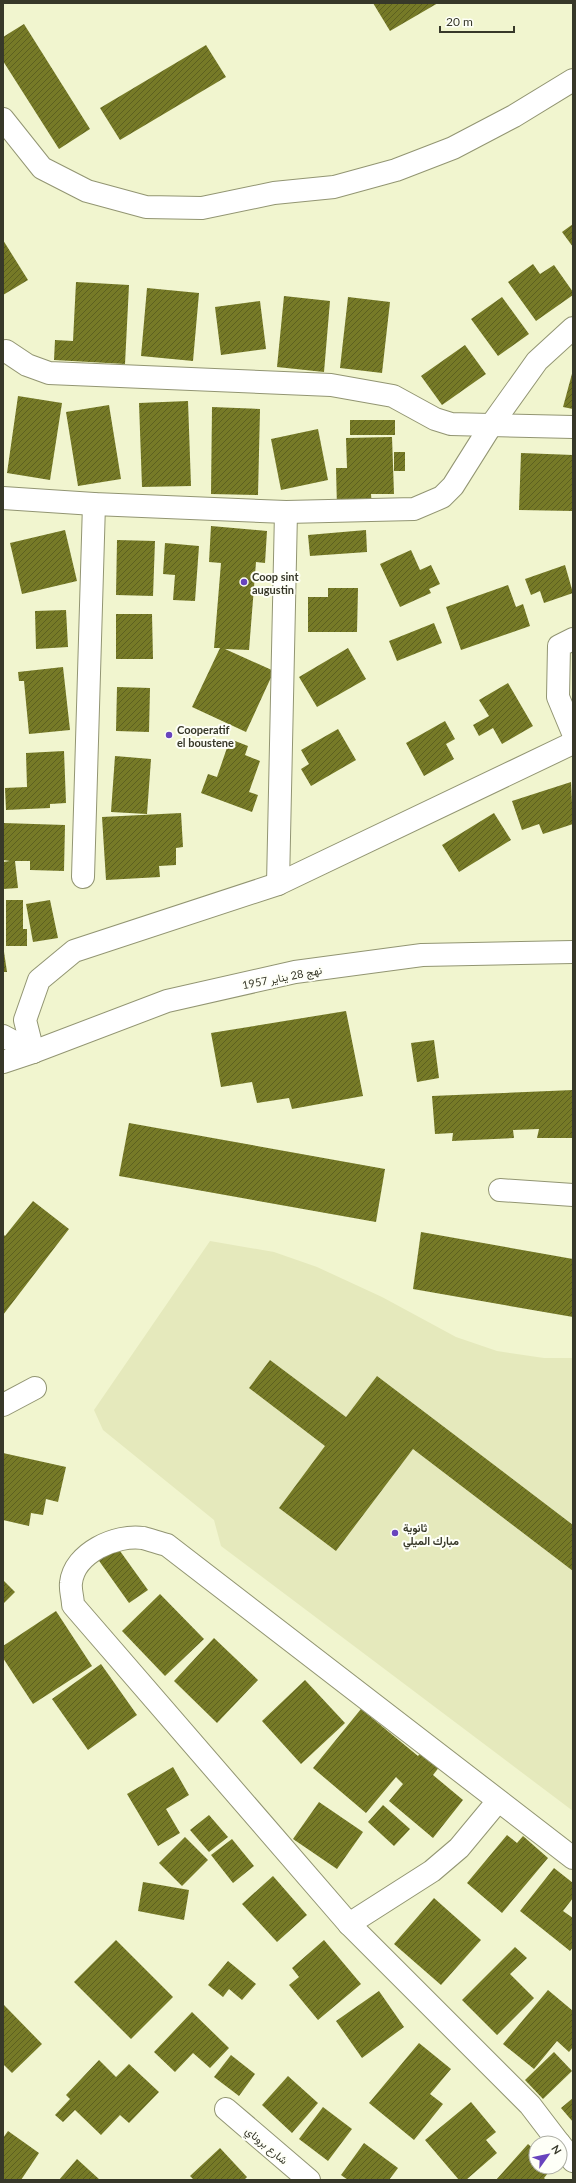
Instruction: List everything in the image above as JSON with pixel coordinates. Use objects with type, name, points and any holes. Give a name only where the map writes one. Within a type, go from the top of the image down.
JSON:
[{"type":"street","points":[[3,119],[42,168],[87,192],[146,207],[202,208],[274,193],[334,187],[396,170],[453,148],[514,116],[573,80]]},
{"type":"street","points":[[3,498],[94,504],[286,512],[414,509],[429,504],[442,497],[453,486],[492,424],[537,361],[573,328]]},
{"type":"street","points":[[6,352],[27,365],[50,373],[331,385],[393,396],[435,419],[451,424],[573,427]]},
{"type":"street","points":[[82,877],[94,504]]},
{"type":"street","points":[[278,884],[286,512]]},
{"type":"street","points":[[573,639],[559,646],[558,697],[573,733]]},
{"type":"street","points":[[34,1052],[25,1020],[39,980],[74,951],[278,884],[573,743]]},
{"type":"street","name":"نهج 28 يناير 1957","points":[[3,1062],[34,1052],[167,1001],[295,972],[422,955],[573,952]]},
{"type":"street","points":[[3,1036],[34,1052]]},
{"type":"street","points":[[500,1190],[573,1195]]},
{"type":"street","points":[[3,1405],[35,1388]]},
{"type":"street","points":[[554,2135],[530,2105],[349,1924],[73,1605],[71,1583],[78,1564],[94,1549],[115,1541],[142,1538],[167,1545],[573,1858]]},
{"type":"street","points":[[349,1924],[432,1871],[459,1848],[498,1801]]},
{"type":"street","name":"شارع بروناي","points":[[226,2109],[309,2180]]},
{"type":"shaded area","name":"ثانوية مبارك الميلي","points":[[210,1241],[274,1252],[317,1267],[382,1297],[456,1337],[497,1351],[544,1358],[573,1358],[573,1811],[221,1546],[214,1520],[103,1430],[94,1410]]},
{"type":"building","points":[[373,3],[438,3],[390,31]]},
{"type":"building","points":[[24,24],[90,129],[59,149],[3,61],[3,37]]},
{"type":"building","points":[[206,45],[226,77],[120,140],[100,108]]},
{"type":"building","points":[[573,224],[573,247],[562,232]]},
{"type":"building","points":[[3,240],[28,280],[3,295]]},
{"type":"building","points":[[533,264],[540,274],[554,265],[573,292],[573,295],[536,321],[508,282]]},
{"type":"building","points":[[76,282],[129,285],[125,364],[54,360],[55,340],[73,341]]},
{"type":"building","points":[[147,288],[199,293],[193,361],[141,356]]},
{"type":"building","points":[[284,296],[330,301],[324,372],[277,367]]},
{"type":"building","points":[[348,297],[390,302],[382,373],[340,368]]},
{"type":"building","points":[[502,297],[529,334],[498,356],[471,319]]},
{"type":"building","points":[[260,301],[266,349],[221,355],[215,307]]},
{"type":"building","points":[[465,345],[486,374],[442,405],[421,376]]},
{"type":"building","points":[[573,370],[573,409],[563,407]]},
{"type":"building","points":[[18,396],[62,403],[50,480],[7,473]]},
{"type":"building","points":[[188,401],[191,486],[142,487],[139,403]]},
{"type":"building","points":[[109,405],[121,479],[78,486],[66,412]]},
{"type":"building","points":[[212,407],[260,409],[258,495],[211,494]]},
{"type":"building","points":[[350,420],[395,420],[395,435],[350,435]]},
{"type":"building","points":[[318,429],[328,480],[281,490],[271,439]]},
{"type":"building","points":[[392,437],[394,494],[371,494],[372,507],[337,508],[336,468],[347,468],[346,438]]},
{"type":"building","points":[[394,452],[405,452],[405,471],[394,471]]},
{"type":"building","points":[[521,453],[573,455],[573,511],[519,510]]},
{"type":"building","points":[[211,526],[267,531],[265,563],[256,562],[249,650],[225,649],[274,671],[246,732],[192,707],[220,648],[214,648],[221,563],[209,562]]},
{"type":"building","points":[[65,530],[77,581],[22,594],[10,543]]},
{"type":"building","points":[[366,530],[367,552],[310,556],[308,535]]},
{"type":"building","points":[[117,540],[155,541],[153,596],[116,595]]},
{"type":"building","points":[[165,543],[199,546],[195,601],[173,600],[175,575],[163,574]]},
{"type":"building","points":[[411,550],[420,570],[431,565],[440,584],[429,589],[431,593],[400,607],[380,564]]},
{"type":"building","points":[[565,565],[573,593],[544,603],[540,591],[531,595],[525,579]]},
{"type":"building","points":[[508,585],[516,607],[523,604],[530,626],[461,650],[446,607]]},
{"type":"building","points":[[328,588],[358,588],[357,632],[308,632],[308,597],[328,597]]},
{"type":"building","points":[[66,610],[68,647],[36,649],[35,611]]},
{"type":"building","points":[[116,614],[152,614],[153,659],[116,659]]},
{"type":"building","points":[[434,623],[442,643],[397,661],[389,641]]},
{"type":"building","points":[[348,648],[366,679],[317,707],[299,677]]},
{"type":"building","points":[[63,667],[70,730],[29,734],[24,681],[19,681],[18,672]]},
{"type":"building","points":[[508,683],[533,726],[502,744],[493,728],[479,736],[473,725],[489,716],[479,700]]},
{"type":"building","points":[[117,687],[150,688],[149,732],[116,731]]},
{"type":"building","points":[[445,721],[455,739],[446,744],[454,759],[424,776],[406,743]]},
{"type":"building","points":[[338,729],[356,760],[311,786],[301,769],[309,764],[301,750]]},
{"type":"building","points":[[230,739],[248,746],[245,755],[260,761],[249,792],[258,795],[252,812],[201,793],[208,774],[217,777]]},
{"type":"building","points":[[64,751],[66,803],[50,804],[50,808],[6,810],[5,788],[27,787],[26,753]]},
{"type":"building","points":[[115,756],[151,759],[147,814],[111,812]]},
{"type":"building","points":[[571,782],[573,824],[543,834],[539,824],[522,830],[512,801]]},
{"type":"building","points":[[181,813],[183,847],[176,848],[176,865],[159,866],[160,877],[106,880],[102,817]]},
{"type":"building","points":[[494,813],[511,840],[459,872],[442,845]]},
{"type":"building","points":[[3,823],[65,825],[64,871],[30,870],[30,861],[15,861],[18,888],[3,889],[3,862],[10,861],[3,860]]},
{"type":"building","points":[[6,900],[23,900],[23,929],[27,929],[27,946],[6,946]]},
{"type":"building","points":[[50,900],[58,938],[33,942],[26,904]]},
{"type":"building","points":[[3,945],[7,972],[3,972]]},
{"type":"building","points":[[346,1011],[363,1096],[292,1109],[289,1098],[257,1103],[252,1082],[221,1087],[211,1033]]},
{"type":"building","points":[[434,1040],[439,1078],[417,1082],[411,1043]]},
{"type":"building","points":[[573,1090],[573,1138],[537,1138],[539,1129],[513,1130],[514,1138],[452,1141],[453,1133],[435,1134],[432,1096]]},
{"type":"building","points":[[129,1123],[385,1169],[376,1222],[119,1176]]},
{"type":"building","points":[[33,1201],[69,1229],[3,1315],[3,1234],[5,1236]]},
{"type":"building","points":[[421,1232],[573,1259],[573,1317],[413,1289]]},
{"type":"building","points":[[270,1360],[346,1417],[377,1376],[573,1525],[573,1571],[413,1449],[336,1551],[279,1508],[325,1446],[249,1388]]},
{"type":"building","points":[[3,1453],[66,1467],[58,1502],[46,1499],[43,1515],[31,1513],[29,1526],[3,1520]]},
{"type":"building","points":[[115,1544],[148,1590],[129,1603],[97,1558]]},
{"type":"building","points":[[3,1580],[15,1592],[3,1604]]},
{"type":"building","points":[[160,1594],[204,1639],[165,1676],[122,1631]]},
{"type":"building","points":[[56,1611],[92,1666],[33,1704],[3,1658],[3,1646]]},
{"type":"building","points":[[214,1638],[258,1680],[217,1723],[174,1681]]},
{"type":"building","points":[[101,1664],[137,1715],[88,1750],[52,1699]]},
{"type":"building","points":[[305,1680],[345,1723],[301,1764],[262,1721]]},
{"type":"building","points":[[361,1709],[418,1756],[422,1751],[440,1766],[433,1775],[463,1800],[433,1838],[389,1801],[403,1784],[396,1777],[366,1813],[313,1768]]},
{"type":"building","points":[[173,1767],[189,1795],[166,1809],[180,1833],[158,1846],[127,1794]]},
{"type":"building","points":[[319,1802],[363,1832],[337,1869],[293,1839]]},
{"type":"building","points":[[383,1805],[410,1829],[394,1846],[368,1822]]},
{"type":"building","points":[[209,1815],[228,1837],[209,1852],[190,1830]]},
{"type":"building","points":[[507,1835],[517,1843],[523,1836],[548,1858],[502,1913],[467,1883]]},
{"type":"building","points":[[185,1837],[208,1860],[182,1886],[159,1863]]},
{"type":"building","points":[[232,1839],[254,1866],[233,1883],[211,1855]]},
{"type":"building","points":[[554,1868],[573,1883],[573,1898],[563,1911],[573,1918],[573,1947],[570,1951],[520,1911]]},
{"type":"building","points":[[273,1876],[307,1915],[277,1942],[242,1904]]},
{"type":"building","points":[[143,1882],[189,1890],[184,1920],[138,1911]]},
{"type":"building","points":[[434,1898],[481,1940],[441,1985],[394,1944]]},
{"type":"building","points":[[116,1940],[173,1997],[131,2039],[74,1982]]},
{"type":"building","points":[[324,1940],[361,1984],[318,2020],[289,1985],[299,1977],[292,1968]]},
{"type":"building","points":[[515,1947],[527,1958],[510,1974],[534,1998],[497,2035],[462,2000]]},
{"type":"building","points":[[228,1961],[256,1984],[242,2000],[229,1989],[223,1997],[208,1985]]},
{"type":"building","points":[[548,1990],[573,2011],[573,2047],[569,2052],[557,2041],[534,2069],[503,2044]]},
{"type":"building","points":[[379,1991],[404,2027],[362,2058],[336,2021]]},
{"type":"building","points":[[3,2004],[42,2044],[12,2073],[3,2064]]},
{"type":"building","points":[[192,2012],[229,2048],[210,2068],[193,2053],[175,2072],[154,2052]]},
{"type":"building","points":[[419,2043],[451,2069],[430,2094],[443,2104],[414,2140],[369,2103]]},
{"type":"building","points":[[554,2052],[572,2071],[543,2099],[525,2080]]},
{"type":"building","points":[[231,2055],[255,2074],[239,2096],[214,2077]]},
{"type":"building","points":[[99,2060],[116,2077],[129,2064],[159,2092],[129,2123],[120,2115],[101,2135],[75,2110],[63,2122],[55,2115],[70,2099],[66,2095]]},
{"type":"building","points":[[288,2076],[318,2103],[292,2133],[262,2105]]},
{"type":"building","points":[[573,2098],[573,2122],[561,2108]]},
{"type":"building","points":[[471,2102],[496,2132],[486,2140],[497,2153],[466,2180],[459,2180],[425,2140]]},
{"type":"building","points":[[323,2107],[352,2129],[328,2161],[299,2139]]},
{"type":"building","points":[[8,2131],[39,2153],[21,2180],[3,2180],[3,2138]]},
{"type":"building","points":[[364,2143],[398,2168],[389,2180],[348,2180],[341,2175]]},
{"type":"building","points":[[528,2144],[528,2175],[546,2175],[544,2178],[546,2180],[496,2180]]},
{"type":"building","points":[[220,2148],[247,2177],[244,2180],[194,2180],[190,2176]]},
{"type":"building","points":[[77,2159],[100,2180],[59,2180]]},
{"type":"place","name":"Coop sint augustin","points":[[244,582]]},
{"type":"place","name":"Cooperatif el boustene","points":[[169,735]]},
{"type":"place","name":"ثانوية مبارك الميلي","points":[[395,1533]]}]
